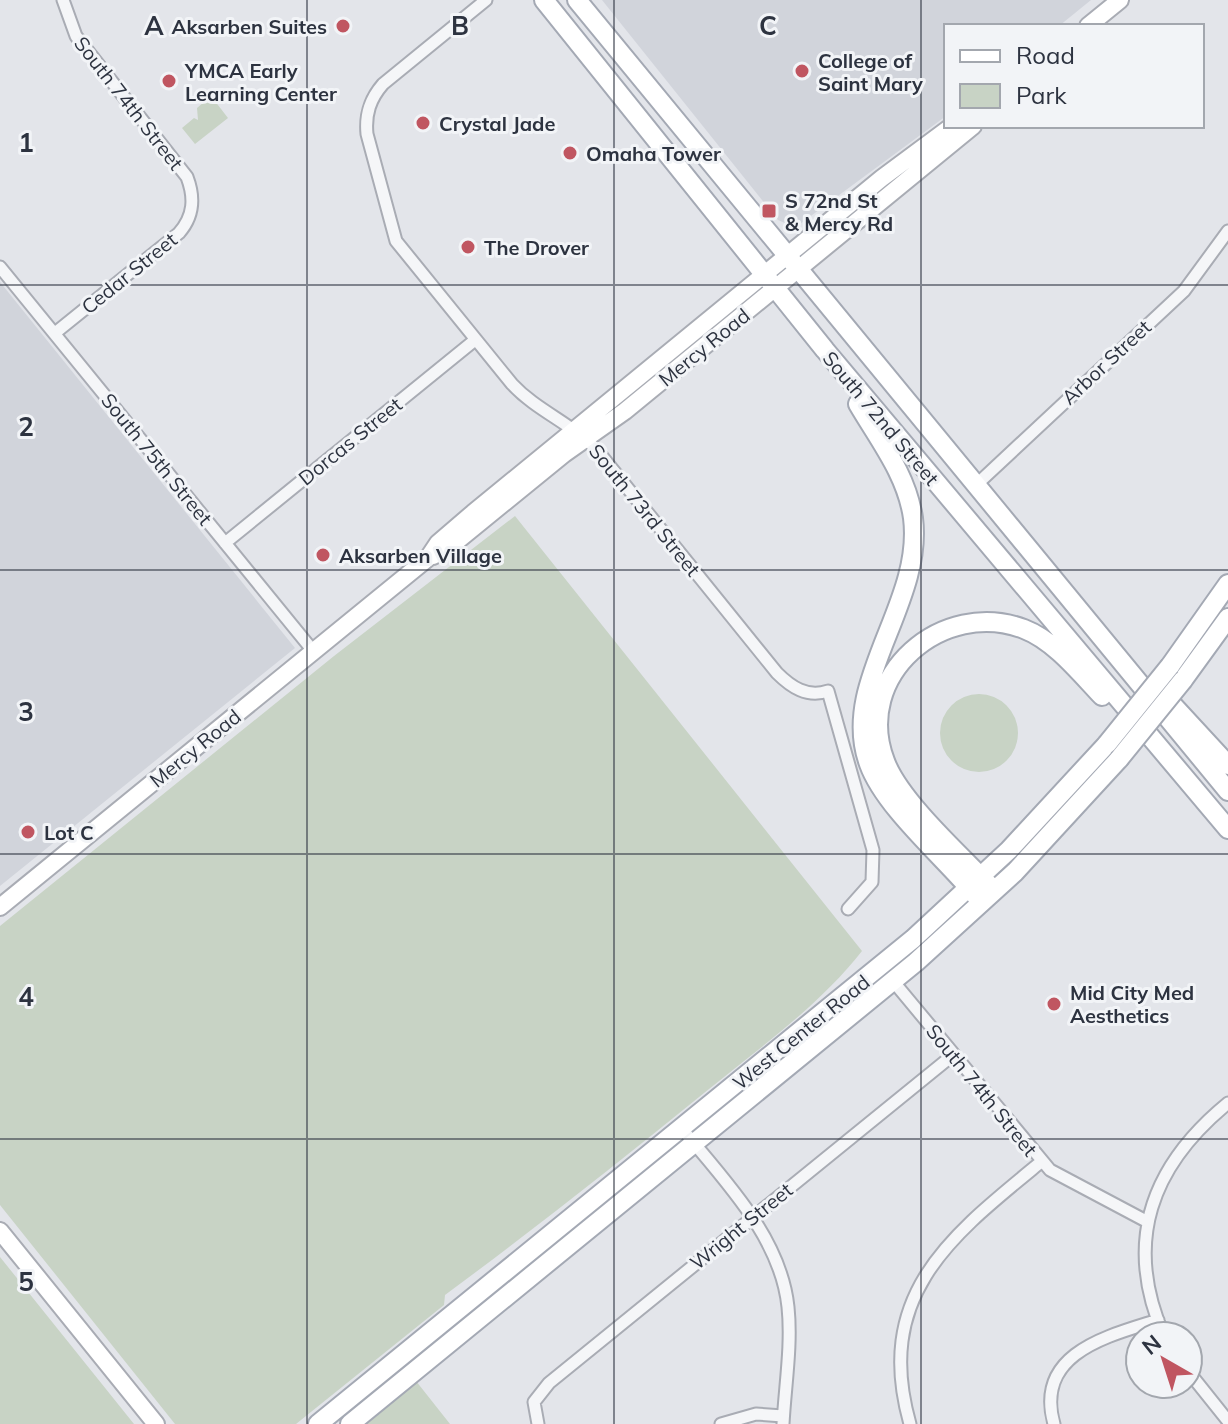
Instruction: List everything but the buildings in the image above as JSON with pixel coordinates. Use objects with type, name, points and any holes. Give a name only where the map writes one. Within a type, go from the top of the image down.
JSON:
[{"type":"main road","name":"South 72nd Street","points":[[544,0],[825,350],[1227,828]]},
{"type":"main road","name":"South 72nd Street","points":[[577,0],[1228,791]]},
{"type":"main road","points":[[1090,24],[1120,0]]},
{"type":"main road","name":"Mercy Road","points":[[0,907],[428,558],[451,546],[581,434],[793,263],[950,128]]},
{"type":"main road","name":"Mercy Road","points":[[793,263],[970,128]]},
{"type":"main road","points":[[825,350],[900,474],[913,518],[911,574],[864,707],[866,754],[886,793],[982,890]]},
{"type":"main road","points":[[1025,546],[1228,765]]},
{"type":"main road","name":"West Center Road","points":[[318,1424],[683,1130],[913,939],[982,890],[1170,666],[1228,584]]},
{"type":"main road","name":"West Center Road","points":[[350,1424],[893,981],[982,890],[1119,759],[1228,618]]},
{"type":"main road","points":[[982,890],[899,788],[884,760],[878,727],[888,684],[907,655],[943,629],[970,622],[1002,622],[1028,630],[1055,649],[1227,828]]},
{"type":"main road","points":[[0,1231],[156,1424]]},
{"type":"street","name":"South 74th Street","points":[[63,0],[76,36],[187,177],[193,206]]},
{"type":"street","name":"South 73rd Street","points":[[486,0],[383,84],[369,107],[367,134],[392,232],[475,340],[523,396],[581,434],[777,673],[798,690],[818,694],[828,691],[873,850],[872,882],[848,909]]},
{"type":"street","name":"Cedar Street","points":[[55,333],[179,233],[193,206]]},
{"type":"street","name":"Arbor Street","points":[[975,486],[1184,291],[1228,231]]},
{"type":"street","name":"South 75th Street","points":[[0,267],[314,652]]},
{"type":"street","name":"Dorcas Street","points":[[225,543],[475,340]]},
{"type":"street","name":"South 74th Street","points":[[893,981],[1041,1162],[1067,1182],[1148,1222]]},
{"type":"street","name":"Wright Street","points":[[538,1424],[534,1402],[549,1383],[953,1055]]},
{"type":"street","points":[[1158,1320],[1145,1271],[1148,1222],[1155,1194],[1173,1159],[1195,1130],[1228,1103]]},
{"type":"street","points":[[683,1130],[752,1218],[774,1253],[787,1296],[783,1420],[756,1414],[721,1424]]},
{"type":"street","points":[[910,1424],[904,1400],[901,1350],[920,1283],[956,1233],[1041,1162]]},
{"type":"street","points":[[1054,1424],[1051,1407],[1054,1384],[1074,1353],[1094,1341],[1124,1331]]},
{"type":"street","points":[[1204,1391],[1228,1421]]},
{"type":"shaded area","name":"College of Saint Mary","points":[[602,0],[1091,0],[1061,24],[944,24],[944,117],[800,224],[778,220]]},
{"type":"shaded area","points":[[0,282],[295,648],[0,886]]},
{"type":"green space","points":[[211,96],[228,118],[195,144],[182,128],[194,118],[198,120],[197,108]]},
{"type":"green space","points":[[515,516],[862,951],[827,990],[787,1026],[576,1196],[445,1295],[444,1305],[296,1424],[175,1424],[0,1205],[0,926],[334,656]]},
{"type":"green space","points":[[979,694],[994,697],[1007,705],[1015,718],[1018,733],[1015,748],[1007,761],[994,769],[979,772],[964,769],[951,761],[943,748],[940,733],[943,718],[951,705],[964,697]]},
{"type":"green space","points":[[0,1257],[134,1424],[0,1424]]},
{"type":"green space","points":[[416,1381],[450,1424],[362,1424]]},
{"type":"place","name":"Aksarben Suites","points":[[343,26]]},
{"type":"place","name":"College of Saint Mary","points":[[802,71]]},
{"type":"place","name":"YMCA Early Learning Center","points":[[169,81]]},
{"type":"place","name":"Crystal Jade","points":[[423,123]]},
{"type":"place","name":"Omaha Tower","points":[[570,153]]},
{"type":"place","name":"S 72nd St & Mercy Rd","points":[[769,211]]},
{"type":"place","name":"The Drover","points":[[468,247]]},
{"type":"place","name":"Aksarben Village","points":[[323,555]]},
{"type":"place","name":"Lot C","points":[[28,832]]},
{"type":"place","name":"Mid City Med Aesthetics","points":[[1054,1004]]}]
